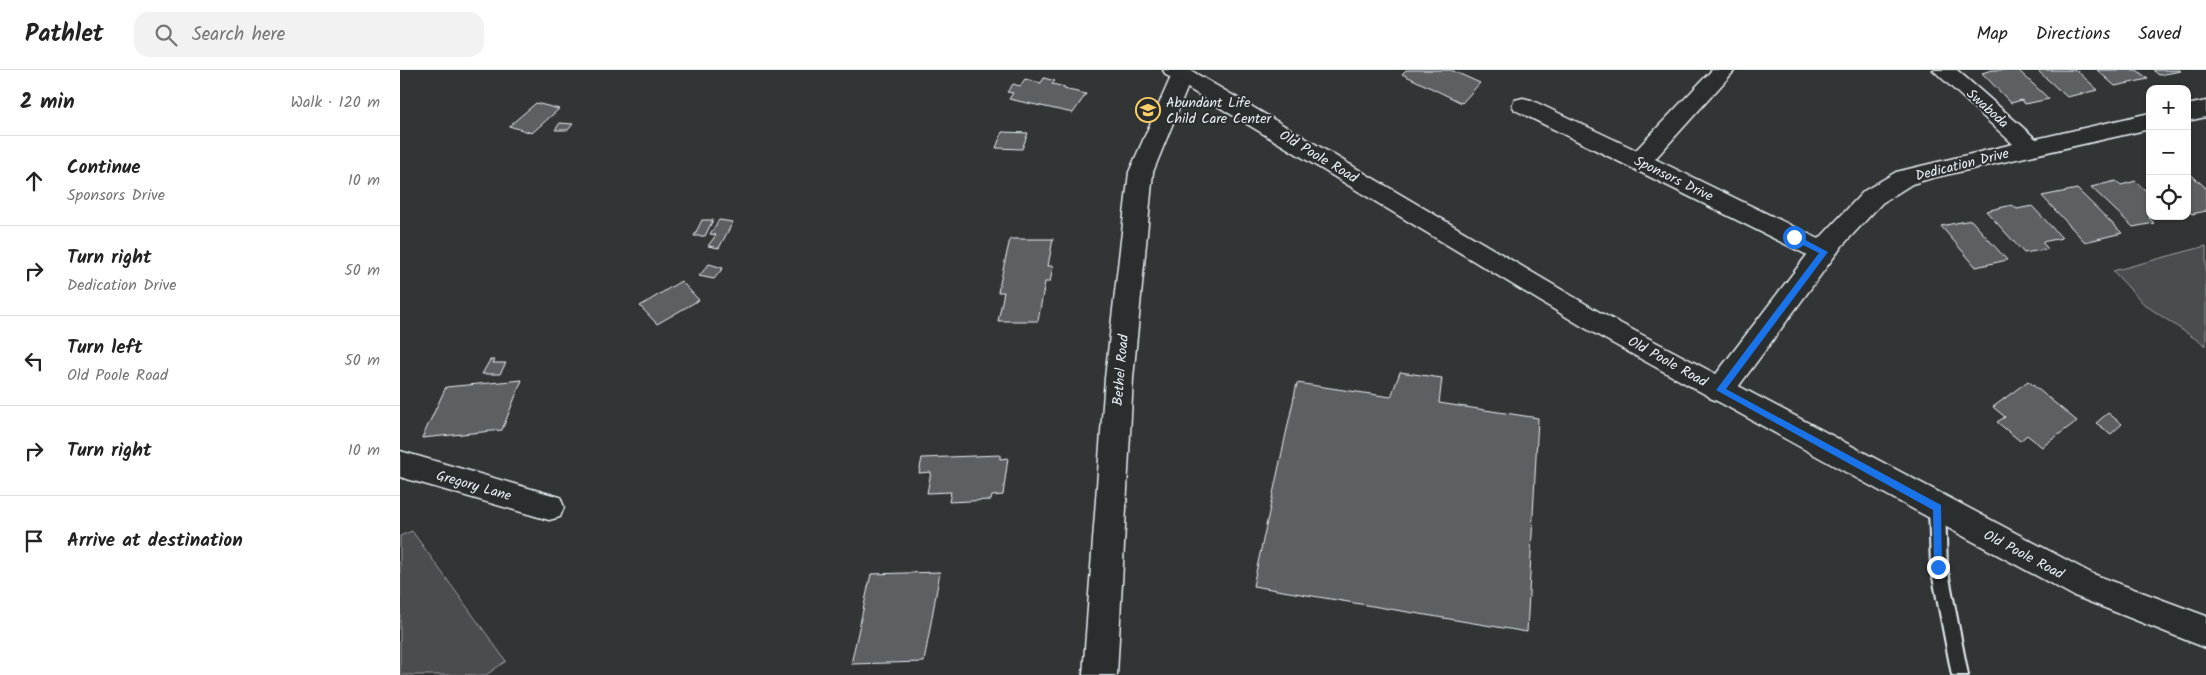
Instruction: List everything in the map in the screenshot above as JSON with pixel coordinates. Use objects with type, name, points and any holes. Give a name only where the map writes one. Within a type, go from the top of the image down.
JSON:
[{"type":"street","points":[[1640,161],[1724,70]]},
{"type":"street","name":"Swaboda","points":[[1944,70],[2031,147]]},
{"type":"street","name":"Old Poole Road","points":[[1178,72],[1592,320],[1720,390],[2083,585],[2206,632]]},
{"type":"street","name":"Bethel Road","points":[[1100,675],[1119,378],[1141,172],[1178,72]]},
{"type":"street","name":"Sponsors Drive","points":[[1523,105],[1824,252]]},
{"type":"street","points":[[2191,112],[2206,109]]},
{"type":"street","name":"Dedication Drive","points":[[1720,390],[1824,252],[1872,197],[1904,178],[2031,147],[2146,122]]},
{"type":"street","name":"Gregory Lane","points":[[400,464],[549,507]]},
{"type":"lane","points":[[1937,508],[1938,567],[1960,675]]},
{"type":"shaded area","points":[[2206,246],[2206,346],[2145,305],[2113,271]]},
{"type":"shaded area","points":[[412,531],[506,661],[486,675],[400,675],[400,536]]},
{"type":"building","points":[[1406,70],[1451,70],[1480,83],[1462,103],[1402,74]]},
{"type":"building","points":[[1992,70],[2018,70],[2049,99],[2025,104],[2022,100],[2011,103],[1982,73]]},
{"type":"building","points":[[2037,70],[2076,70],[2098,90],[2067,97]]},
{"type":"building","points":[[2097,70],[2137,70],[2148,79],[2115,86]]},
{"type":"building","points":[[2153,70],[2180,70],[2181,71],[2159,75]]},
{"type":"building","points":[[1044,78],[1055,81],[1052,84],[1065,87],[1064,89],[1086,94],[1073,113],[1009,99],[1013,93],[1007,92],[1013,84],[1020,86],[1025,79],[1041,83]]},
{"type":"building","points":[[536,103],[559,109],[532,133],[509,126]]},
{"type":"building","points":[[560,123],[573,124],[568,130],[555,130]]},
{"type":"building","points":[[1002,132],[1028,133],[1022,149],[996,148]]},
{"type":"building","points":[[2191,175],[2206,188],[2206,211],[2192,214]]},
{"type":"building","points":[[2116,181],[2121,185],[2136,181],[2146,191],[2146,220],[2151,220],[2154,223],[2133,227],[2091,187]]},
{"type":"building","points":[[2077,189],[2122,233],[2085,242],[2042,196]]},
{"type":"building","points":[[2012,205],[2017,209],[2032,206],[2062,238],[2042,242],[2048,249],[2024,253],[1986,211]]},
{"type":"building","points":[[702,220],[713,220],[705,236],[694,236]]},
{"type":"building","points":[[719,220],[733,222],[719,248],[708,246],[716,235],[710,234]]},
{"type":"building","points":[[1971,220],[2007,260],[1976,267],[1941,226]]},
{"type":"building","points":[[1010,239],[1053,239],[1048,266],[1053,266],[1050,282],[1045,282],[1038,321],[998,321],[1004,292],[998,292]]},
{"type":"building","points":[[709,264],[723,268],[714,279],[699,276]]},
{"type":"building","points":[[681,281],[699,300],[657,324],[640,306]]},
{"type":"building","points":[[490,360],[495,360],[493,363],[506,363],[500,374],[482,374]]},
{"type":"building","points":[[1400,372],[1442,378],[1439,403],[1538,418],[1527,632],[1253,586],[1297,383],[1391,397]]},
{"type":"building","points":[[522,380],[502,430],[422,438],[446,387]]},
{"type":"building","points":[[2028,381],[2077,421],[2042,447],[2027,435],[2020,441],[1997,422],[2005,417],[1993,407]]},
{"type":"building","points":[[2108,413],[2122,424],[2111,434],[2096,423]]},
{"type":"building","points":[[1000,455],[1000,459],[1008,458],[1003,495],[992,496],[991,500],[949,502],[951,492],[927,493],[931,472],[919,473],[922,458]]},
{"type":"building","points":[[940,572],[924,662],[851,664],[871,574]]},
{"type":"place","name":"Abundant Life Child Care Center","points":[[1148,110]]},
{"type":"route","points":[[1794,237],[1824,252],[1720,390],[1937,508],[1938,567]]}]
